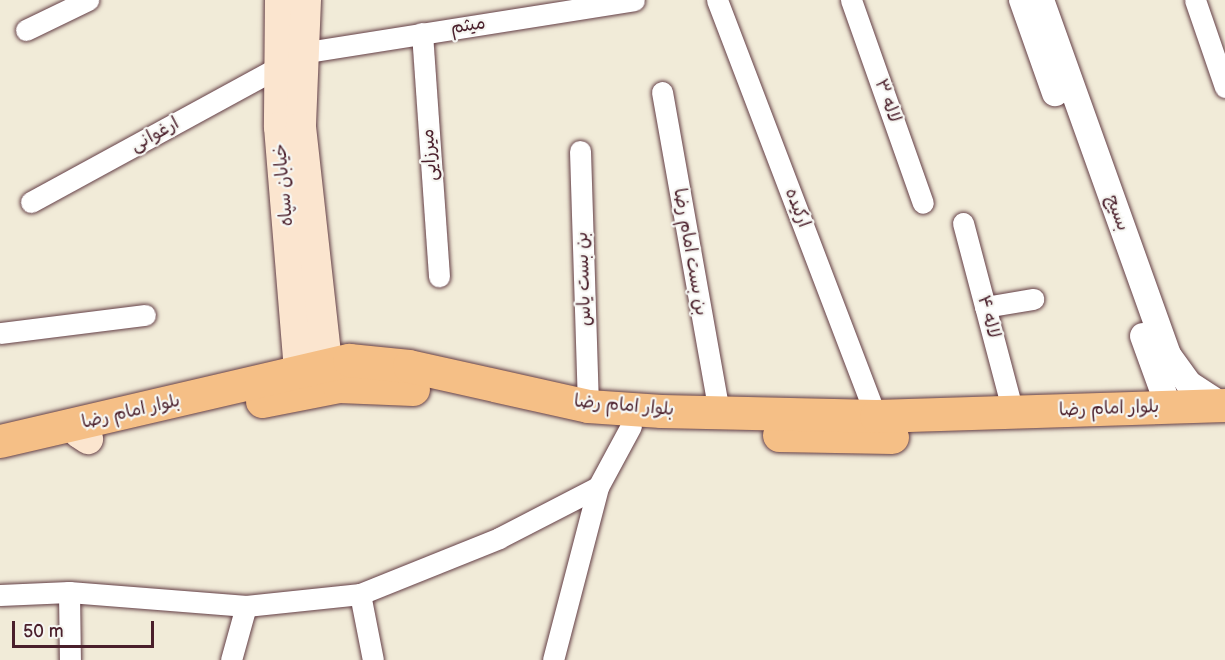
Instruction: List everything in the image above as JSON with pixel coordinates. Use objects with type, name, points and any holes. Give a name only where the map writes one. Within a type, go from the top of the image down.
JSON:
[{"type":"main road","name":"خیابان سپاه","points":[[280,0],[301,127],[313,366]]},
{"type":"main road","name":"خیابان سپاه","points":[[290,60],[306,0]]},
{"type":"main road","name":"بلوار امام رضا","points":[[12,448],[84,431],[313,366],[349,360],[409,366],[586,415]]},
{"type":"main road","name":"بلوار امام رضا","points":[[84,431],[339,386],[412,389],[586,415],[837,439],[1224,412]]},
{"type":"main road","name":"بلوار امام رضا","points":[[651,421],[719,412],[876,416],[1169,408],[1224,412]]},
{"type":"street","points":[[26,30],[88,0]]},
{"type":"street","name":"میثم","points":[[290,60],[422,33],[634,0]]},
{"type":"street","name":"ارکیده","points":[[717,0],[876,416]]},
{"type":"street","name":"لاله ۳","points":[[851,0],[924,203]]},
{"type":"street","name":"بسیج","points":[[1022,0],[1169,408]]},
{"type":"street","name":"بسیج","points":[[1041,0],[1168,355],[1189,384],[1224,412]]},
{"type":"street","points":[[1195,0],[1225,87]]},
{"type":"street","name":"میرزایی","points":[[422,33],[439,276]]},
{"type":"street","name":"ارغوانی","points":[[31,202],[290,60]]},
{"type":"street","name":"بن بست امام رضا","points":[[662,92],[719,412]]},
{"type":"street","name":"بن بست یاس","points":[[580,151],[586,415]]},
{"type":"street","name":"لاله ۴","points":[[963,223],[1013,412]]},
{"type":"street","points":[[985,307],[1033,299]]},
{"type":"street","points":[[0,333],[146,315]]},
{"type":"street","points":[[0,595],[69,592],[246,606],[360,594],[499,538],[598,487],[651,421]]},
{"type":"street","points":[[553,660],[598,487]]},
{"type":"street","points":[[69,592],[70,660]]},
{"type":"street","points":[[360,594],[373,660]]},
{"type":"street","points":[[231,660],[246,606]]}]
